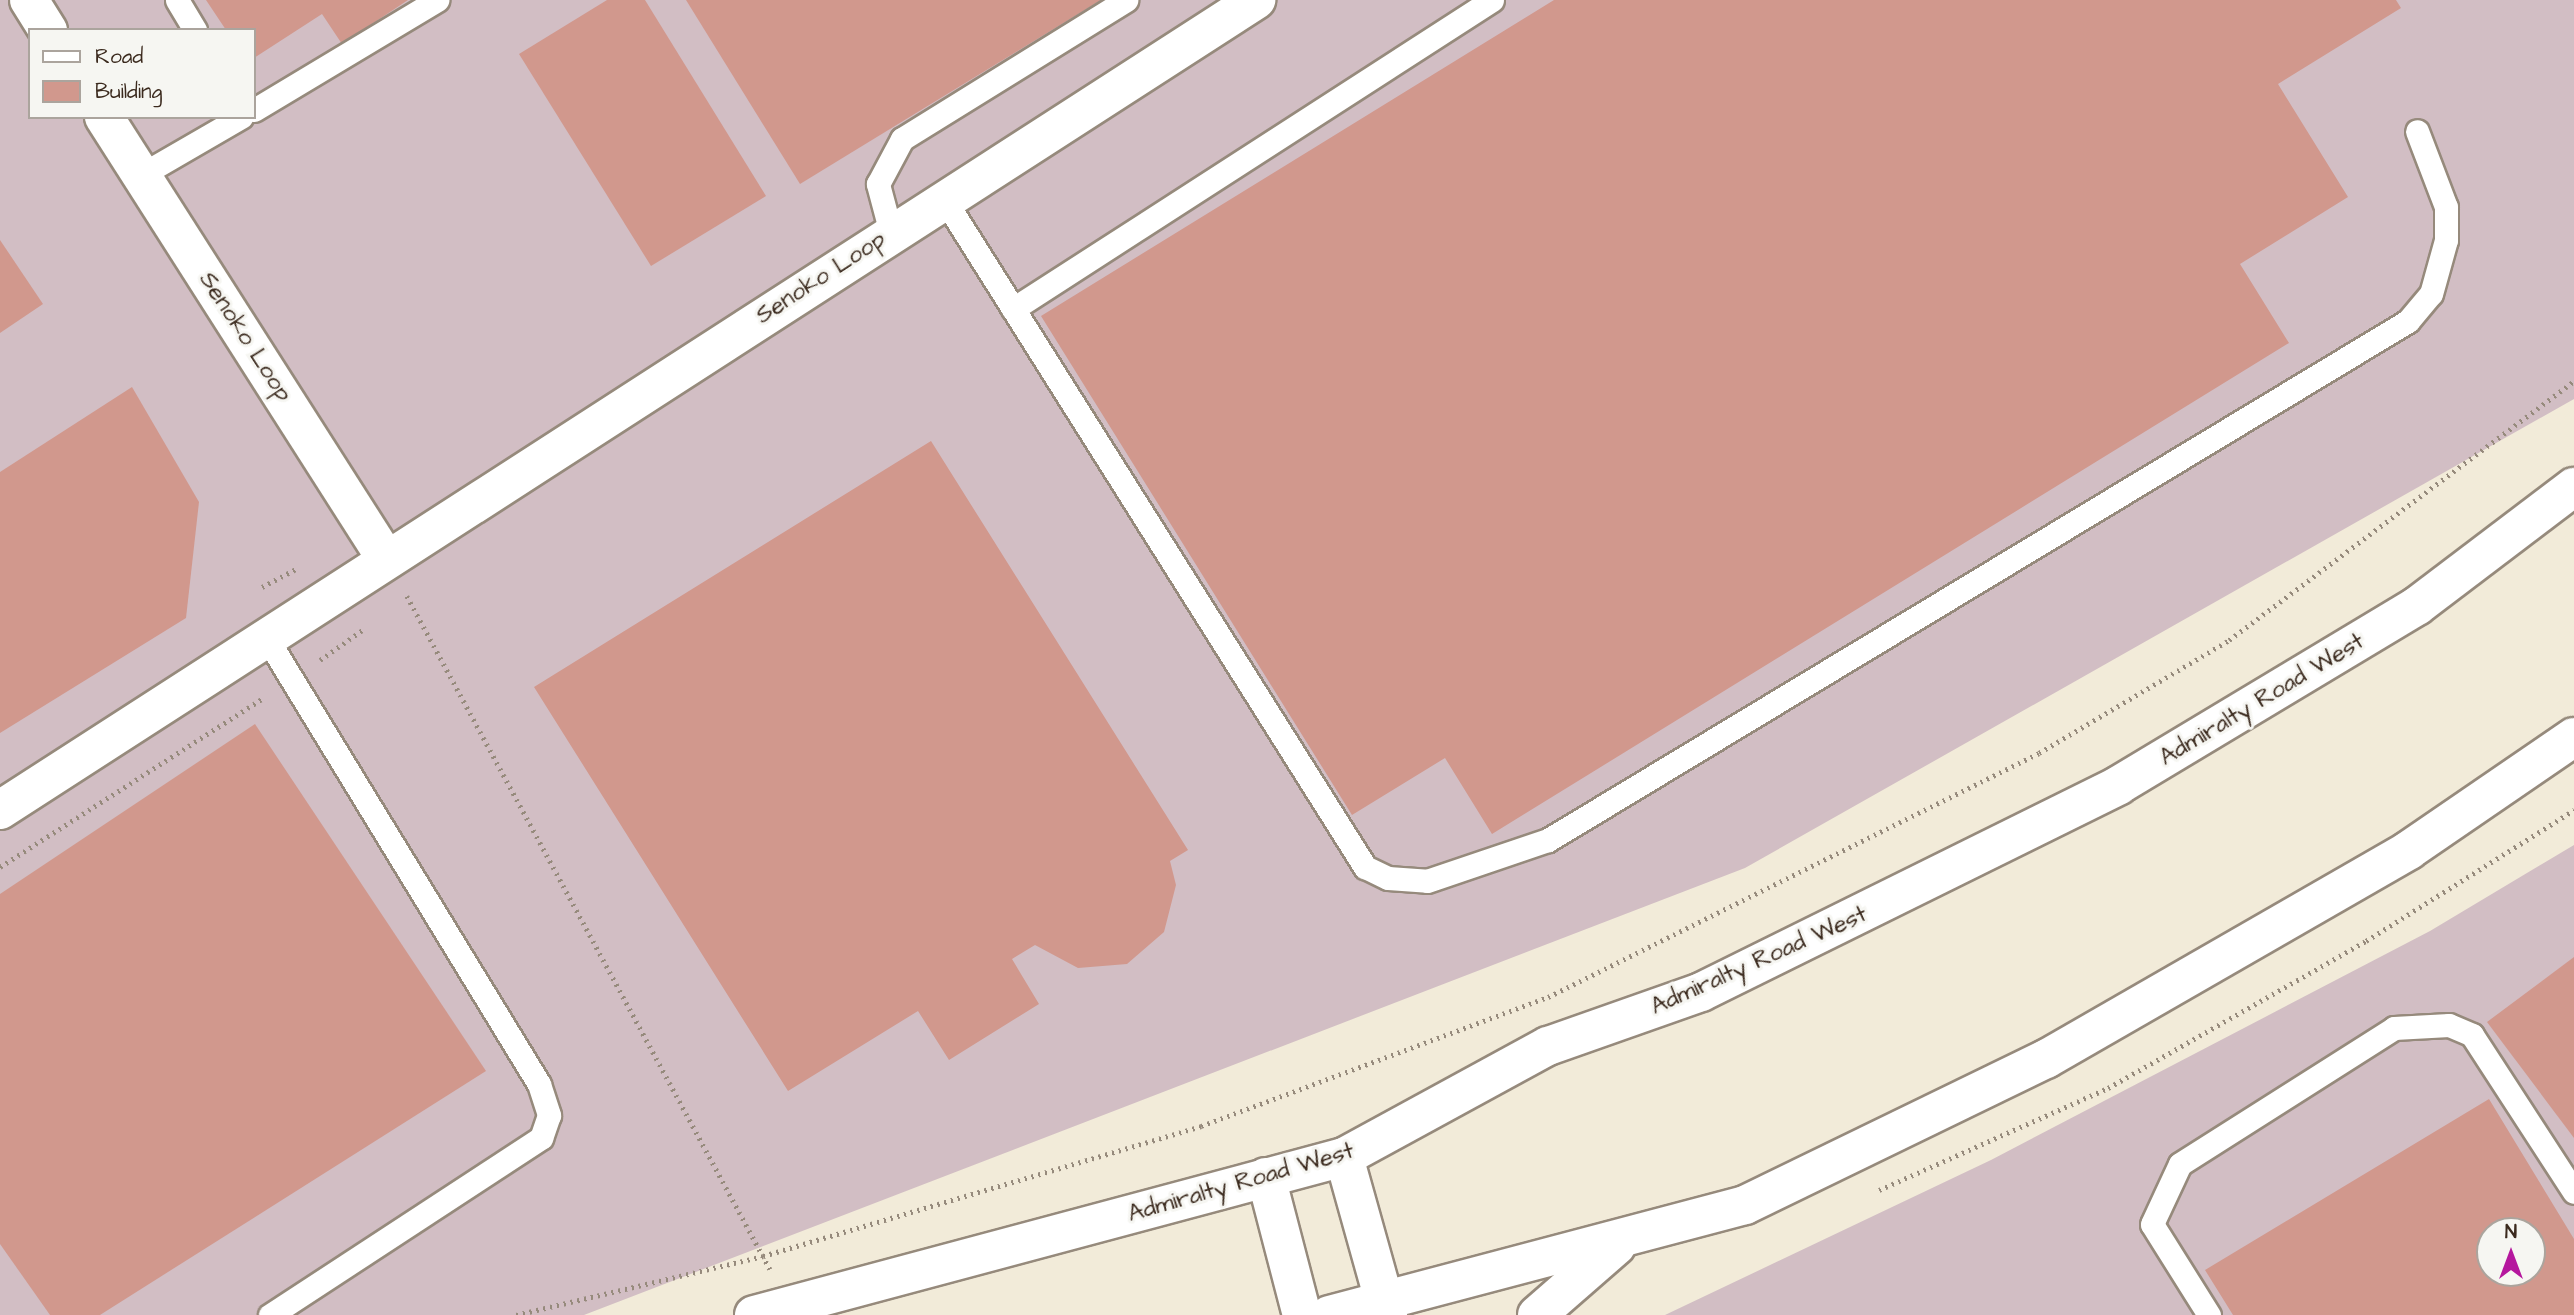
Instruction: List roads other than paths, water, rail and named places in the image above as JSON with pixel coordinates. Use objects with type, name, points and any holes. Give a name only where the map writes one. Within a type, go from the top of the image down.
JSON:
[{"type":"main road","points":[[29,0],[47,28]]},
{"type":"main road","name":"Senoko Loop","points":[[0,810],[385,556],[1256,0]]},
{"type":"main road","name":"Senoko Loop","points":[[105,119],[385,556]]},
{"type":"main road","name":"Admiralty Road West","points":[[772,1309],[1344,1157],[1548,1046],[1701,992],[2119,785],[2417,606],[2574,487]]},
{"type":"main road","points":[[1329,1315],[1386,1308],[1745,1205],[2046,1059],[2409,850],[2574,737]]},
{"type":"main road","points":[[1344,1157],[1386,1308]]},
{"type":"main road","points":[[1266,1177],[1302,1315]]},
{"type":"main road","points":[[1537,1315],[1620,1243]]},
{"type":"lane","points":[[177,0],[194,28]]},
{"type":"lane","points":[[256,109],[437,0]]},
{"type":"lane","points":[[891,233],[878,184],[902,139],[1126,0]]},
{"type":"lane","points":[[1013,309],[1492,0]]},
{"type":"lane","points":[[141,175],[238,119]]},
{"type":"lane","points":[[944,199],[1365,867],[1388,878],[1427,881],[1548,840],[2408,321],[2431,294],[2446,240],[2446,207],[2417,131]]},
{"type":"lane","points":[[266,637],[539,1084],[549,1115],[541,1138],[270,1315]]},
{"type":"lane","points":[[2209,1315],[2152,1224],[2179,1164],[2393,1028],[2449,1025],[2472,1035],[2574,1192]]}]
